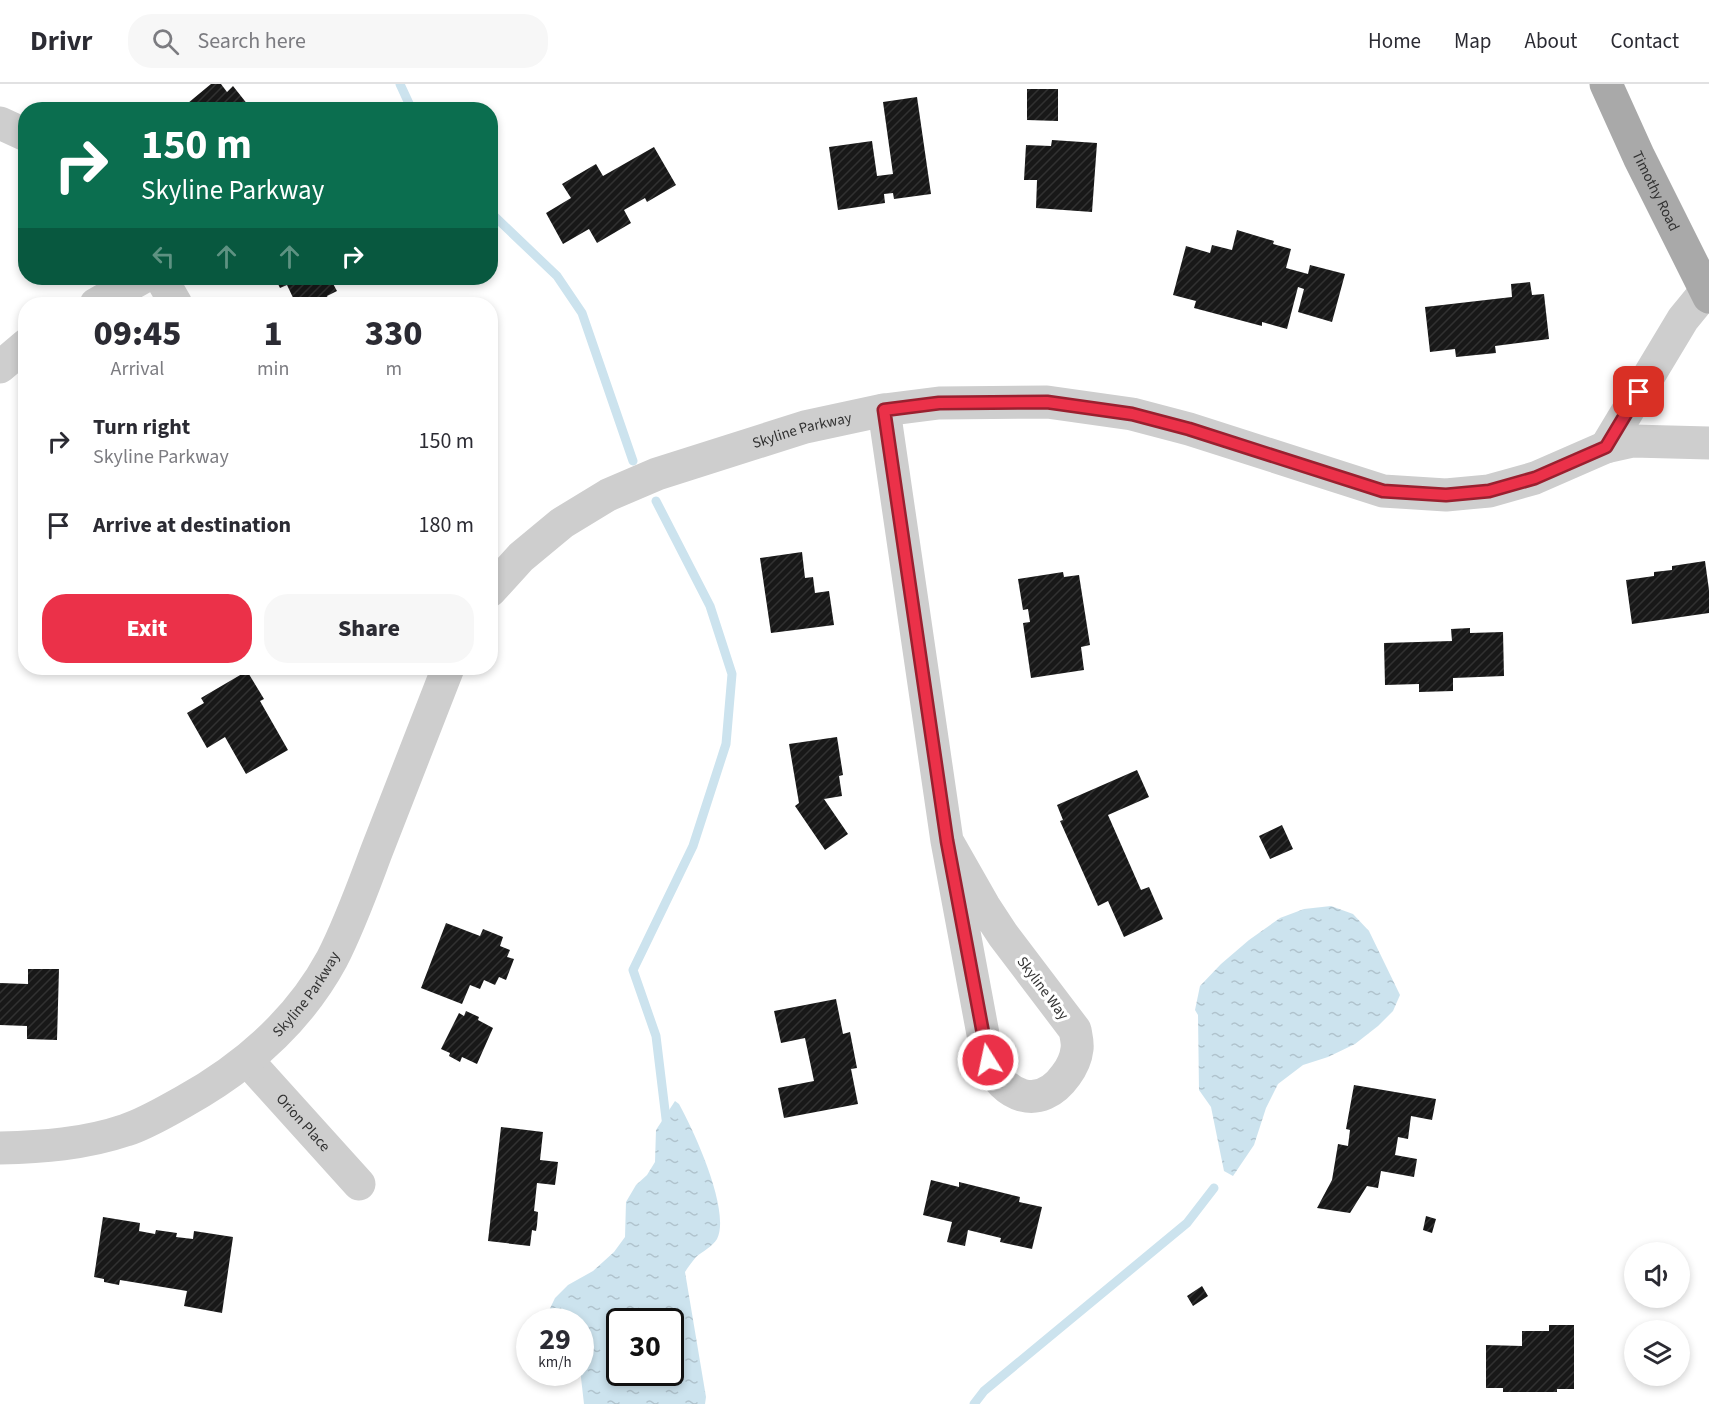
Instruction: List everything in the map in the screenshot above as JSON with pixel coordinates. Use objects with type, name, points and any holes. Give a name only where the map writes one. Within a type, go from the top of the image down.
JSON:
[{"type":"main road","name":"Timothy Road","points":[[1606,84],[1639,157],[1708,294]]},
{"type":"street","points":[[0,123],[18,131]]},
{"type":"street","points":[[108,297],[130,285]]},
{"type":"street","points":[[1606,447],[1683,319],[1708,294]]},
{"type":"street","points":[[0,367],[18,352]]},
{"type":"street","name":"Skyline Parkway","points":[[498,582],[521,556],[562,523],[608,495],[677,468],[806,427],[884,410],[939,403],[1047,402],[1132,414],[1189,429],[1383,491],[1446,495],[1489,491],[1535,478],[1606,447],[1632,441],[1709,443]]},
{"type":"street","name":"Skyline Way","points":[[884,410],[947,841],[988,1060],[994,1076],[1007,1089],[1026,1096],[1042,1095],[1059,1086],[1072,1067],[1077,1049],[1075,1030],[984,906],[947,841]]},
{"type":"street","name":"Skyline Parkway","points":[[0,1148],[54,1145],[88,1140],[127,1130],[205,1090],[247,1060],[276,1035],[316,985],[352,916],[445,675]]},
{"type":"street","name":"Orion Place","points":[[247,1060],[359,1184]]},
{"type":"water","points":[[1331,906],[1353,914],[1369,931],[1400,995],[1393,1011],[1355,1044],[1328,1057],[1303,1065],[1278,1084],[1266,1108],[1254,1145],[1233,1176],[1224,1171],[1211,1107],[1199,1090],[1198,1015],[1195,1010],[1200,986],[1249,940],[1280,918],[1304,909]]},
{"type":"water","points":[[675,1101],[679,1104],[701,1151],[709,1171],[719,1210],[720,1226],[717,1239],[696,1257],[685,1272],[706,1397],[705,1404],[584,1404],[582,1386],[594,1386],[594,1308],[550,1308],[555,1298],[568,1285],[593,1271],[614,1252],[625,1237],[626,1202],[636,1185],[647,1175],[655,1162],[656,1130]]},
{"type":"building","points":[[211,84],[221,84],[227,92],[233,86],[246,102],[189,102]]},
{"type":"building","points":[[1027,89],[1058,89],[1058,121],[1027,120]]},
{"type":"building","points":[[917,97],[931,194],[894,199],[893,193],[884,194],[885,203],[838,210],[829,147],[872,141],[877,176],[893,174],[883,102]]},
{"type":"building","points":[[1052,140],[1097,143],[1092,212],[1036,208],[1037,180],[1024,180],[1026,145],[1051,146]]},
{"type":"building","points":[[654,147],[676,185],[647,202],[645,198],[624,210],[631,223],[597,243],[589,229],[563,244],[546,213],[571,198],[562,184],[596,164],[603,176]]},
{"type":"building","points":[[1237,230],[1274,241],[1273,244],[1291,249],[1286,268],[1308,274],[1310,265],[1345,274],[1332,322],[1298,312],[1304,289],[1298,287],[1287,329],[1262,322],[1262,326],[1194,308],[1196,301],[1173,295],[1186,246],[1210,253],[1212,245],[1232,250]]},
{"type":"building","points":[[1530,282],[1532,295],[1544,294],[1549,339],[1495,346],[1496,353],[1456,357],[1455,349],[1430,352],[1425,307],[1512,297],[1511,284]]},
{"type":"building","points":[[287,285],[334,285],[337,291],[328,297],[293,297]]},
{"type":"building","points":[[802,552],[805,578],[813,577],[815,593],[829,591],[834,625],[771,633],[760,558]]},
{"type":"building","points":[[1705,561],[1709,613],[1632,624],[1626,580],[1654,576],[1654,572],[1672,570],[1672,566]]},
{"type":"building","points":[[1063,572],[1064,577],[1079,575],[1090,645],[1081,647],[1084,670],[1031,678],[1023,623],[1030,622],[1028,609],[1023,610],[1018,579]]},
{"type":"building","points":[[1470,628],[1470,633],[1503,632],[1504,676],[1453,678],[1453,691],[1419,692],[1419,684],[1385,685],[1384,643],[1452,641],[1451,629]]},
{"type":"building","points":[[240,675],[249,675],[264,699],[260,701],[288,750],[246,774],[225,737],[207,748],[187,713],[204,703],[201,698]]},
{"type":"building","points":[[837,737],[843,775],[839,776],[842,796],[824,799],[848,834],[825,850],[795,806],[799,803],[789,744]]},
{"type":"building","points":[[1137,770],[1149,797],[1108,815],[1141,890],[1149,887],[1163,919],[1124,937],[1108,901],[1098,906],[1060,821],[1063,820],[1057,805]]},
{"type":"building","points":[[1282,825],[1293,849],[1270,859],[1259,836]]},
{"type":"building","points":[[446,923],[480,936],[483,929],[503,937],[500,946],[510,950],[507,957],[514,959],[506,980],[499,977],[495,985],[484,980],[480,989],[470,985],[462,1004],[421,988]]},
{"type":"building","points":[[28,969],[59,969],[57,1040],[27,1039],[27,1026],[0,1025],[0,983],[28,984]]},
{"type":"building","points":[[836,999],[843,1034],[850,1032],[857,1068],[851,1069],[858,1104],[784,1118],[778,1088],[814,1081],[805,1038],[781,1043],[774,1011]]},
{"type":"building","points":[[466,1011],[479,1017],[478,1020],[493,1028],[477,1064],[462,1057],[460,1062],[441,1049],[459,1013],[464,1016]]},
{"type":"building","points":[[1354,1085],[1436,1099],[1432,1120],[1411,1116],[1408,1139],[1398,1137],[1395,1155],[1417,1159],[1414,1177],[1381,1171],[1378,1188],[1367,1186],[1350,1213],[1317,1208],[1332,1180],[1338,1144],[1348,1146],[1350,1130],[1346,1129]]},
{"type":"building","points":[[501,1127],[543,1132],[540,1160],[558,1162],[555,1185],[537,1183],[534,1211],[538,1212],[537,1225],[536,1231],[532,1230],[530,1246],[488,1241]]},
{"type":"building","points":[[931,1180],[959,1187],[959,1182],[1020,1197],[1019,1202],[1042,1207],[1032,1249],[1000,1242],[1001,1238],[968,1230],[965,1246],[947,1242],[952,1222],[923,1215]]},
{"type":"building","points":[[1426,1216],[1436,1219],[1432,1233],[1423,1230]]},
{"type":"building","points":[[103,1217],[140,1223],[139,1231],[155,1234],[156,1230],[177,1233],[176,1237],[193,1239],[194,1231],[233,1237],[222,1313],[184,1306],[187,1291],[120,1280],[119,1285],[94,1277]]},
{"type":"building","points":[[1202,1286],[1208,1296],[1193,1306],[1187,1296]]},
{"type":"building","points":[[1549,1325],[1574,1325],[1574,1389],[1557,1389],[1557,1392],[1503,1392],[1503,1388],[1486,1388],[1486,1345],[1522,1346],[1522,1331],[1549,1331]]},
{"type":"waterway","points":[[400,84],[408,102]]},
{"type":"waterway","points":[[498,220],[557,276],[582,313],[633,461]]},
{"type":"waterway","points":[[656,501],[710,606],[732,674],[726,744],[693,846],[633,970],[656,1036],[667,1127]]},
{"type":"waterway","points":[[974,1404],[984,1391],[1187,1223],[1214,1188]]},
{"type":"route","points":[[988,1060],[947,841],[884,410],[939,403],[994,401],[1047,402],[1132,414],[1189,429],[1383,491],[1446,495],[1489,491],[1535,478],[1606,447],[1639,392]]}]
